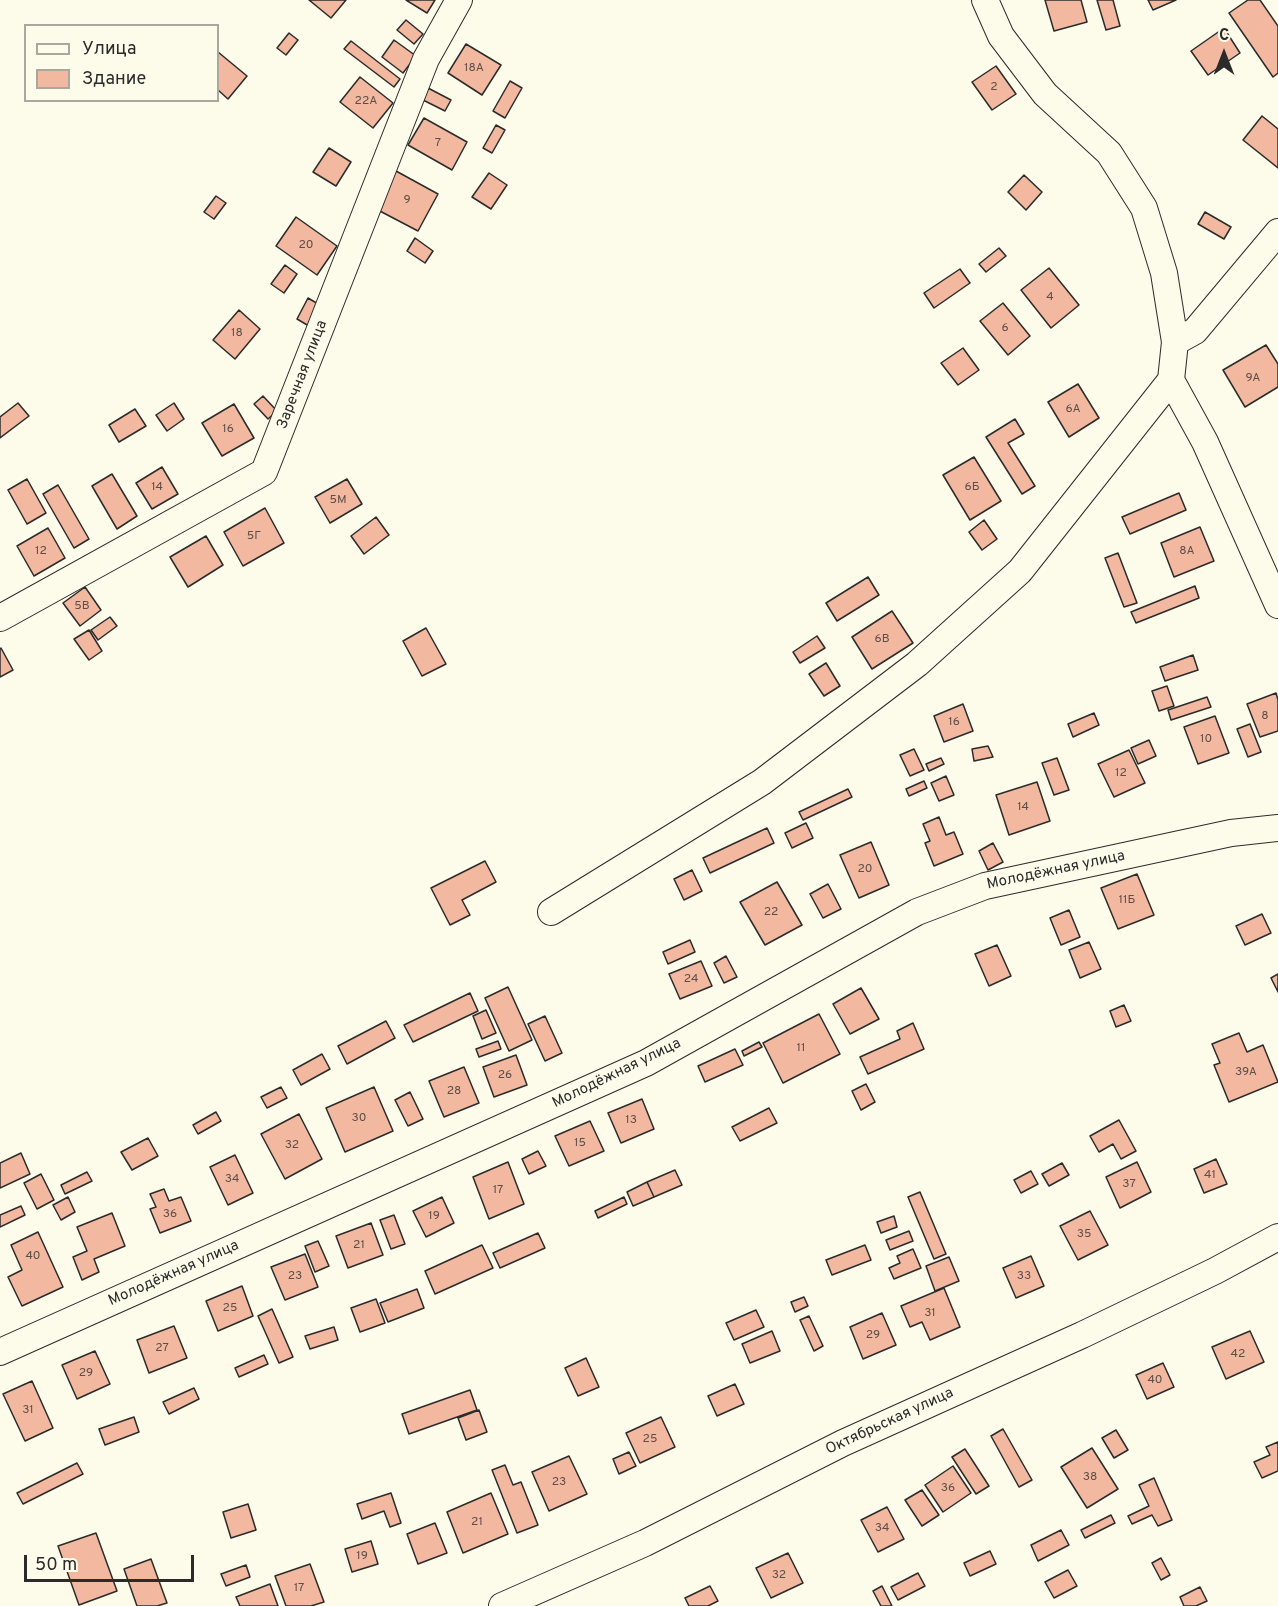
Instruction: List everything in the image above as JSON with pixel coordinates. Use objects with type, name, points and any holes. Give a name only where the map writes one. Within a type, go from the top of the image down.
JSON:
[{"type":"street","name":"Заречная улица","points":[[0,618],[264,472],[426,59],[459,0]]},
{"type":"street","points":[[551,912],[762,782],[917,664],[1020,571],[1171,380],[1175,342],[1164,273],[1144,208],[1108,153],[1039,86],[1001,36],[985,0]]},
{"type":"street","points":[[1175,342],[1195,331],[1278,232]]},
{"type":"street","points":[[1171,380],[1205,442],[1278,605]]},
{"type":"street","name":"Молодёжная улица","points":[[0,1352],[646,1063],[917,912],[985,886],[1231,833],[1278,828]]},
{"type":"street","name":"Октябрьская улица","points":[[502,1606],[645,1543],[843,1443],[1082,1335],[1215,1271],[1278,1237]]},
{"type":"building","points":[[309,0],[346,0],[331,18]]},
{"type":"building","points":[[406,0],[435,0],[427,13]]},
{"type":"building","points":[[1045,0],[1081,0],[1087,22],[1054,31]]},
{"type":"building","points":[[1097,0],[1113,0],[1120,26],[1106,30]]},
{"type":"building","points":[[1148,0],[1176,0],[1153,10]]},
{"type":"building","points":[[1248,0],[1260,0],[1278,26],[1278,73],[1273,77],[1229,13]]},
{"type":"building","points":[[406,20],[423,34],[414,44],[397,30]]},
{"type":"building","points":[[1224,28],[1240,53],[1208,75],[1191,51]]},
{"type":"building","points":[[289,33],[298,40],[286,55],[277,48]]},
{"type":"building","points":[[394,40],[416,56],[403,73],[382,57]]},
{"type":"building","points":[[351,41],[400,79],[394,87],[344,49]]},
{"type":"building","points":[[466,44],[501,65],[482,95],[448,73]]},
{"type":"building","points":[[219,53],[247,76],[228,99],[219,91]]},
{"type":"building","points":[[996,66],[1016,94],[992,110],[972,82]]},
{"type":"building","points":[[360,77],[393,103],[373,128],[340,102]]},
{"type":"building","points":[[510,81],[522,88],[505,118],[493,111]]},
{"type":"building","points":[[428,88],[451,100],[445,111],[423,100]]},
{"type":"building","points":[[1262,116],[1278,129],[1278,168],[1243,140]]},
{"type":"building","points":[[424,118],[467,142],[452,170],[408,145]]},
{"type":"building","points":[[496,125],[505,130],[492,153],[483,148]]},
{"type":"building","points":[[329,148],[351,162],[336,186],[313,172]]},
{"type":"building","points":[[396,171],[438,194],[418,231],[376,209]]},
{"type":"building","points":[[489,173],[507,185],[491,209],[472,197]]},
{"type":"building","points":[[1024,175],[1042,192],[1026,210],[1008,192]]},
{"type":"building","points":[[216,196],[226,203],[214,219],[204,212]]},
{"type":"building","points":[[1205,212],[1231,227],[1224,239],[1198,224]]},
{"type":"building","points":[[296,217],[337,246],[317,275],[276,246]]},
{"type":"building","points":[[415,238],[433,251],[425,263],[407,251]]},
{"type":"building","points":[[999,248],[1006,256],[986,272],[979,264]]},
{"type":"building","points":[[285,265],[297,274],[284,293],[271,284]]},
{"type":"building","points":[[1049,268],[1079,305],[1051,328],[1021,290]]},
{"type":"building","points":[[960,269],[970,283],[934,308],[924,293]]},
{"type":"building","points":[[308,298],[325,308],[314,329],[297,319]]},
{"type":"building","points":[[1003,303],[1030,336],[1008,355],[980,321]]},
{"type":"building","points":[[239,310],[260,329],[235,359],[213,340]]},
{"type":"building","points":[[1266,345],[1278,364],[1278,387],[1245,407],[1223,370]]},
{"type":"building","points":[[963,348],[979,370],[958,385],[941,363]]},
{"type":"building","points":[[1078,384],[1099,418],[1069,437],[1048,402]]},
{"type":"building","points":[[263,396],[277,411],[268,419],[254,404]]},
{"type":"building","points":[[18,403],[29,416],[0,438],[0,417]]},
{"type":"building","points":[[174,403],[184,419],[167,431],[156,415]]},
{"type":"building","points":[[234,404],[254,438],[222,456],[202,423]]},
{"type":"building","points":[[135,409],[146,426],[119,442],[109,425]]},
{"type":"building","points":[[1015,419],[1024,434],[1008,443],[1035,486],[1022,494],[986,437]]},
{"type":"building","points":[[974,457],[1001,501],[970,520],[943,475]]},
{"type":"building","points":[[162,467],[178,494],[152,509],[136,483]]},
{"type":"building","points":[[112,474],[137,516],[117,529],[92,486]]},
{"type":"building","points":[[27,479],[46,513],[27,524],[8,490]]},
{"type":"building","points":[[347,479],[362,504],[330,523],[315,497]]},
{"type":"building","points":[[58,485],[89,539],[74,548],[43,494]]},
{"type":"building","points":[[1179,493],[1186,510],[1130,534],[1122,517]]},
{"type":"building","points":[[265,508],[284,543],[243,566],[224,532]]},
{"type":"building","points":[[376,517],[389,535],[364,554],[351,536]]},
{"type":"building","points":[[984,520],[997,539],[982,550],[969,532]]},
{"type":"building","points":[[1200,527],[1214,561],[1174,577],[1161,543]]},
{"type":"building","points":[[48,528],[65,558],[34,576],[17,546]]},
{"type":"building","points":[[206,536],[223,565],[188,587],[170,557]]},
{"type":"building","points":[[1118,553],[1137,603],[1124,607],[1105,558]]},
{"type":"building","points":[[868,577],[879,595],[837,621],[826,603]]},
{"type":"building","points":[[1195,586],[1199,598],[1136,623],[1131,612]]},
{"type":"building","points":[[85,587],[101,610],[80,626],[63,603]]},
{"type":"building","points":[[892,611],[913,643],[872,669],[852,637]]},
{"type":"building","points":[[110,617],[117,626],[98,640],[91,630]]},
{"type":"building","points":[[426,628],[446,664],[422,676],[403,641]]},
{"type":"building","points":[[89,630],[102,651],[89,660],[74,639]]},
{"type":"building","points":[[817,636],[825,648],[800,663],[793,652]]},
{"type":"building","points":[[0,649],[13,670],[0,677]]},
{"type":"building","points":[[1193,655],[1198,670],[1165,681],[1160,667]]},
{"type":"building","points":[[826,663],[840,686],[824,696],[809,674]]},
{"type":"building","points":[[1167,686],[1174,706],[1159,711],[1152,691]]},
{"type":"building","points":[[1276,693],[1278,731],[1260,737],[1247,704]]},
{"type":"building","points":[[1207,697],[1211,707],[1171,720],[1168,710]]},
{"type":"building","points":[[963,704],[973,731],[944,742],[934,716]]},
{"type":"building","points":[[1094,713],[1099,725],[1073,737],[1068,724]]},
{"type":"building","points":[[1215,716],[1229,753],[1198,764],[1184,727]]},
{"type":"building","points":[[1250,724],[1261,752],[1248,757],[1237,729]]},
{"type":"building","points":[[1149,740],[1156,756],[1138,764],[1131,748]]},
{"type":"building","points":[[988,746],[993,757],[974,761],[972,749]]},
{"type":"building","points":[[914,749],[924,770],[910,776],[900,755]]},
{"type":"building","points":[[1129,750],[1145,783],[1114,797],[1098,764]]},
{"type":"building","points":[[941,758],[944,764],[929,771],[926,764]]},
{"type":"building","points":[[1057,758],[1069,790],[1054,795],[1042,763]]},
{"type":"building","points":[[946,776],[954,795],[939,801],[931,783]]},
{"type":"building","points":[[924,781],[927,788],[909,796],[906,789]]},
{"type":"building","points":[[1037,782],[1050,821],[1009,835],[996,795]]},
{"type":"building","points":[[848,789],[852,797],[803,820],[799,812]]},
{"type":"building","points":[[939,817],[946,835],[954,832],[963,854],[934,866],[925,843],[930,841],[923,824]]},
{"type":"building","points":[[806,823],[813,838],[792,848],[785,833]]},
{"type":"building","points":[[767,828],[774,843],[710,873],[703,858]]},
{"type":"building","points":[[871,842],[889,885],[859,898],[840,855]]},
{"type":"building","points":[[993,843],[1003,862],[988,870],[979,851]]},
{"type":"building","points":[[485,861],[496,882],[462,900],[470,915],[450,925],[431,888]]},
{"type":"building","points":[[692,870],[702,891],[684,900],[674,879]]},
{"type":"building","points":[[1137,874],[1154,915],[1118,929],[1101,888]]},
{"type":"building","points":[[777,882],[802,925],[765,945],[740,902]]},
{"type":"building","points":[[828,884],[841,909],[823,918],[810,894]]},
{"type":"building","points":[[1069,910],[1080,937],[1061,945],[1050,918]]},
{"type":"building","points":[[1262,914],[1271,933],[1245,945],[1236,926]]},
{"type":"building","points":[[690,940],[695,952],[668,964],[663,952]]},
{"type":"building","points":[[1089,942],[1101,969],[1080,978],[1069,950]]},
{"type":"building","points":[[997,945],[1011,976],[989,986],[975,954]]},
{"type":"building","points":[[726,956],[737,977],[724,983],[714,963]]},
{"type":"building","points":[[701,961],[712,986],[680,999],[669,974]]},
{"type":"building","points":[[1278,974],[1278,992],[1271,978]]},
{"type":"building","points":[[508,987],[532,1040],[509,1051],[485,998]]},
{"type":"building","points":[[861,988],[879,1019],[850,1034],[833,1004]]},
{"type":"building","points":[[470,993],[478,1011],[413,1042],[404,1025]]},
{"type":"building","points":[[1124,1005],[1131,1021],[1116,1027],[1110,1011]]},
{"type":"building","points":[[486,1010],[496,1033],[482,1039],[473,1016]]},
{"type":"building","points":[[819,1014],[840,1054],[783,1083],[763,1043]]},
{"type":"building","points":[[545,1016],[562,1053],[545,1061],[528,1024]]},
{"type":"building","points":[[386,1021],[395,1038],[347,1064],[338,1046]]},
{"type":"building","points":[[913,1023],[924,1049],[868,1074],[860,1057],[900,1039],[897,1031]]},
{"type":"building","points":[[1239,1033],[1247,1052],[1263,1045],[1278,1082],[1229,1102],[1214,1065],[1220,1063],[1212,1044]]},
{"type":"building","points":[[498,1041],[501,1049],[479,1057],[476,1049]]},
{"type":"building","points":[[759,1042],[762,1047],[744,1056],[742,1051]]},
{"type":"building","points":[[735,1049],[743,1065],[705,1082],[698,1066]]},
{"type":"building","points":[[322,1054],[330,1069],[301,1085],[293,1070]]},
{"type":"building","points":[[516,1055],[527,1085],[494,1097],[483,1067]]},
{"type":"building","points":[[464,1067],[479,1103],[444,1117],[429,1081]]},
{"type":"building","points":[[866,1084],[875,1102],[861,1110],[852,1091]]},
{"type":"building","points":[[281,1087],[287,1098],[267,1108],[261,1097]]},
{"type":"building","points":[[374,1087],[393,1131],[345,1152],[326,1108]]},
{"type":"building","points":[[410,1092],[423,1119],[408,1126],[395,1100]]},
{"type":"building","points":[[642,1099],[654,1129],[621,1143],[608,1113]]},
{"type":"building","points":[[769,1108],[777,1123],[740,1141],[732,1127]]},
{"type":"building","points":[[216,1112],[221,1121],[198,1134],[193,1125]]},
{"type":"building","points":[[299,1114],[322,1159],[285,1179],[261,1134]]},
{"type":"building","points":[[1119,1120],[1136,1151],[1121,1159],[1113,1144],[1099,1152],[1090,1136]]},
{"type":"building","points":[[590,1121],[604,1151],[569,1166],[555,1136]]},
{"type":"building","points":[[148,1138],[158,1156],[132,1170],[121,1152]]},
{"type":"building","points":[[538,1151],[546,1166],[529,1174],[522,1159]]},
{"type":"building","points":[[21,1153],[30,1174],[0,1188],[0,1163]]},
{"type":"building","points":[[235,1155],[253,1193],[228,1205],[210,1167]]},
{"type":"building","points":[[1216,1159],[1227,1184],[1204,1193],[1194,1169]]},
{"type":"building","points":[[508,1162],[524,1204],[489,1219],[473,1177]]},
{"type":"building","points":[[1137,1162],[1151,1192],[1120,1208],[1106,1177]]},
{"type":"building","points":[[1062,1163],[1069,1175],[1049,1186],[1042,1174]]},
{"type":"building","points":[[675,1170],[682,1185],[654,1197],[647,1182]]},
{"type":"building","points":[[1031,1171],[1038,1184],[1021,1193],[1014,1180]]},
{"type":"building","points":[[87,1172],[92,1181],[65,1194],[61,1185]]},
{"type":"building","points":[[41,1174],[54,1200],[37,1209],[24,1183]]},
{"type":"building","points":[[647,1182],[654,1197],[633,1206],[627,1192]]},
{"type":"building","points":[[164,1189],[169,1201],[181,1197],[191,1221],[160,1233],[150,1209],[156,1207],[150,1194]]},
{"type":"building","points":[[920,1192],[946,1254],[934,1259],[908,1197]]},
{"type":"building","points":[[68,1197],[75,1212],[61,1220],[53,1205]]},
{"type":"building","points":[[442,1197],[454,1223],[426,1237],[413,1211]]},
{"type":"building","points":[[624,1197],[627,1204],[598,1218],[595,1211]]},
{"type":"building","points":[[21,1206],[25,1215],[0,1227],[0,1215]]},
{"type":"building","points":[[1090,1211],[1108,1245],[1078,1260],[1060,1226]]},
{"type":"building","points":[[112,1213],[125,1246],[94,1259],[99,1272],[82,1280],[73,1257],[87,1251],[77,1227]]},
{"type":"building","points":[[394,1215],[405,1244],[391,1249],[380,1220]]},
{"type":"building","points":[[894,1216],[897,1227],[881,1233],[877,1222]]},
{"type":"building","points":[[371,1223],[383,1255],[348,1268],[336,1236]]},
{"type":"building","points":[[909,1231],[913,1241],[890,1250],[886,1240]]},
{"type":"building","points":[[38,1232],[63,1287],[22,1306],[8,1277],[22,1270],[11,1245]]},
{"type":"building","points":[[538,1233],[545,1248],[500,1268],[493,1253]]},
{"type":"building","points":[[318,1241],[329,1266],[315,1272],[305,1246]]},
{"type":"building","points":[[482,1245],[493,1268],[435,1294],[425,1271]]},
{"type":"building","points":[[865,1245],[871,1260],[832,1275],[826,1260]]},
{"type":"building","points":[[913,1249],[921,1268],[894,1279],[889,1268],[900,1263],[897,1256]]},
{"type":"building","points":[[305,1254],[318,1287],[285,1300],[271,1267]]},
{"type":"building","points":[[1031,1256],[1044,1286],[1016,1298],[1003,1268]]},
{"type":"building","points":[[949,1257],[959,1281],[935,1291],[926,1266]]},
{"type":"building","points":[[242,1286],[253,1316],[218,1331],[206,1301]]},
{"type":"building","points":[[944,1288],[960,1327],[930,1340],[922,1322],[910,1327],[901,1306]]},
{"type":"building","points":[[417,1289],[424,1308],[388,1322],[380,1303]]},
{"type":"building","points":[[804,1297],[808,1306],[795,1312],[791,1302]]},
{"type":"building","points":[[376,1299],[385,1323],[360,1332],[351,1308]]},
{"type":"building","points":[[272,1309],[293,1357],[279,1363],[258,1316]]},
{"type":"building","points":[[756,1310],[764,1327],[734,1340],[726,1323]]},
{"type":"building","points":[[882,1313],[896,1345],[863,1359],[850,1327]]},
{"type":"building","points":[[809,1316],[823,1346],[814,1351],[800,1320]]},
{"type":"building","points":[[174,1326],[187,1358],[149,1373],[137,1340]]},
{"type":"building","points":[[334,1327],[338,1340],[310,1349],[305,1336]]},
{"type":"building","points":[[772,1331],[780,1351],[750,1363],[742,1344]]},
{"type":"building","points":[[1250,1331],[1264,1362],[1226,1379],[1212,1347]]},
{"type":"building","points":[[95,1351],[110,1384],[77,1399],[62,1365]]},
{"type":"building","points":[[264,1355],[268,1364],[239,1377],[235,1368]]},
{"type":"building","points":[[586,1358],[599,1387],[578,1396],[565,1368]]},
{"type":"building","points":[[1163,1363],[1174,1387],[1147,1399],[1136,1375]]},
{"type":"building","points":[[32,1381],[53,1428],[25,1441],[3,1394]]},
{"type":"building","points":[[735,1384],[744,1404],[717,1416],[708,1396]]},
{"type":"building","points":[[194,1388],[199,1399],[169,1414],[163,1402]]},
{"type":"building","points":[[470,1390],[477,1410],[409,1434],[402,1414]]},
{"type":"building","points":[[479,1410],[487,1432],[466,1440],[458,1418]]},
{"type":"building","points":[[134,1417],[139,1432],[105,1445],[99,1429]]},
{"type":"building","points":[[661,1417],[675,1447],[640,1463],[626,1433]]},
{"type":"building","points":[[1003,1429],[1032,1480],[1019,1487],[991,1436]]},
{"type":"building","points":[[1116,1430],[1128,1450],[1114,1458],[1102,1438]]},
{"type":"building","points":[[1278,1442],[1278,1471],[1262,1478],[1254,1462],[1270,1455],[1266,1447]]},
{"type":"building","points":[[1092,1448],[1118,1489],[1087,1508],[1061,1467]]},
{"type":"building","points":[[965,1449],[989,1486],[976,1494],[952,1457]]},
{"type":"building","points":[[629,1452],[636,1466],[619,1474],[613,1459]]},
{"type":"building","points":[[569,1456],[587,1494],[549,1511],[532,1472]]},
{"type":"building","points":[[77,1463],[83,1474],[23,1504],[17,1493]]},
{"type":"building","points":[[505,1465],[513,1485],[521,1482],[538,1525],[517,1533],[492,1470]]},
{"type":"building","points":[[953,1466],[971,1493],[943,1512],[925,1485]]},
{"type":"building","points":[[1154,1478],[1172,1520],[1158,1526],[1152,1515],[1132,1524],[1128,1516],[1149,1506],[1139,1485]]},
{"type":"building","points":[[922,1490],[939,1515],[922,1526],[905,1500]]},
{"type":"building","points":[[391,1493],[401,1523],[390,1527],[384,1511],[362,1519],[357,1504]]},
{"type":"building","points":[[491,1493],[508,1534],[463,1553],[447,1512]]},
{"type":"building","points":[[248,1504],[256,1530],[231,1538],[223,1512]]},
{"type":"building","points":[[887,1507],[904,1539],[878,1552],[861,1520]]},
{"type":"building","points":[[1111,1515],[1115,1523],[1085,1538],[1081,1530]]},
{"type":"building","points":[[435,1523],[447,1553],[418,1564],[407,1534]]},
{"type":"building","points":[[1061,1530],[1069,1545],[1038,1561],[1031,1545]]},
{"type":"building","points":[[96,1533],[117,1591],[79,1605],[58,1546]]},
{"type":"building","points":[[371,1541],[378,1564],[352,1572],[345,1549]]},
{"type":"building","points":[[990,1551],[996,1564],[970,1576],[964,1563]]},
{"type":"building","points":[[788,1553],[803,1583],[771,1598],[756,1568]]},
{"type":"building","points":[[1161,1558],[1170,1575],[1161,1580],[1152,1563]]},
{"type":"building","points":[[151,1559],[167,1603],[157,1606],[137,1606],[124,1569]]},
{"type":"building","points":[[310,1564],[324,1602],[311,1606],[286,1606],[275,1576]]},
{"type":"building","points":[[246,1565],[250,1577],[226,1586],[221,1574]]},
{"type":"building","points":[[1068,1570],[1077,1586],[1054,1598],[1045,1582]]},
{"type":"building","points":[[918,1573],[925,1586],[898,1600],[891,1587]]},
{"type":"building","points":[[270,1584],[278,1606],[240,1606],[236,1597]]},
{"type":"building","points":[[710,1586],[718,1601],[708,1606],[689,1606],[685,1598]]},
{"type":"building","points":[[882,1586],[892,1606],[881,1606],[873,1591]]},
{"type":"building","points":[[1200,1587],[1207,1601],[1196,1606],[1184,1606],[1180,1597]]}]
